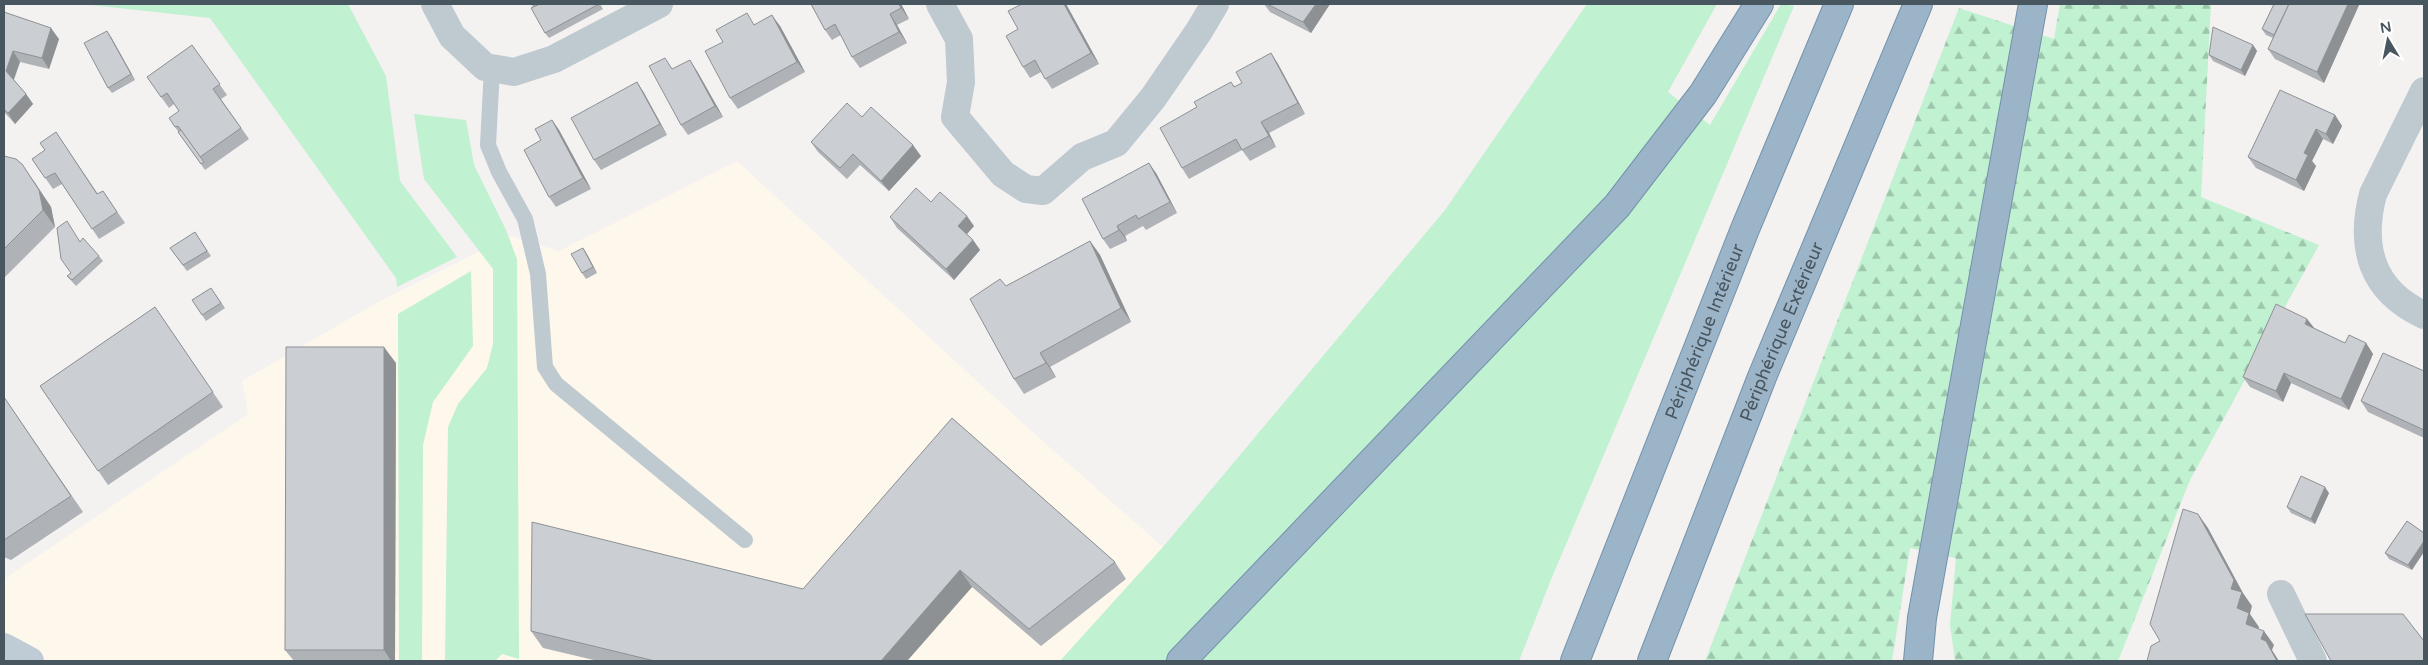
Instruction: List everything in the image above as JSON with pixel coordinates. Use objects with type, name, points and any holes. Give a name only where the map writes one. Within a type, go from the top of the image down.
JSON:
[{"type":"highway","points":[[1181,661],[1617,206],[1704,94],[1759,4]]},
{"type":"highway","name":"Périphérique Intérieur","points":[[1575,661],[1745,230],[1839,4]]},
{"type":"highway","name":"Périphérique Extérieur","points":[[1652,661],[1762,377],[1918,4]]},
{"type":"highway","points":[[1918,661],[1922,618],[2033,4]]},
{"type":"main road","points":[[4,647],[30,661]]},
{"type":"street","points":[[435,4],[452,36],[485,67],[514,72],[554,59],[659,4]]},
{"type":"street","points":[[940,4],[959,39],[961,82],[955,117],[1003,174],[1026,189],[1043,191],[1082,157],[1116,143],[1153,98],[1199,31],[1215,4]]},
{"type":"street","points":[[2424,91],[2373,194],[2367,234],[2374,264],[2382,285],[2396,300],[2424,315]]},
{"type":"street","points":[[2281,594],[2314,661]]},
{"type":"lane","points":[[492,68],[488,145],[499,172],[525,220],[538,274],[545,367],[556,384],[745,540]]},
{"type":"shaded area","points":[[737,161],[1028,428],[1163,547],[1060,661],[4,661],[4,579],[248,414],[242,381],[380,301],[510,236],[559,251]]},
{"type":"green space","points":[[82,4],[348,4],[386,76],[400,181],[457,257],[397,287],[396,278],[210,18]]},
{"type":"green space","points":[[1587,4],[1717,4],[1668,92],[1710,125],[1781,4],[1794,6],[1550,582],[1519,661],[1060,661],[1163,547],[1445,210]]},
{"type":"green space","points":[[2060,4],[2211,4],[2201,197],[2319,245],[2190,480],[2118,661],[1955,661],[1950,625],[1956,558],[1910,548],[1892,661],[1705,661],[1959,8],[2054,39]]},
{"type":"green space","points":[[414,114],[466,120],[474,165],[506,230],[517,259],[519,659],[502,654],[495,661],[445,661],[448,427],[458,404],[487,368],[493,344],[493,269],[424,179]]},
{"type":"green space","points":[[471,271],[473,346],[433,402],[423,445],[422,660],[399,661],[398,314]]},
{"type":"building","points":[[540,4],[599,4],[545,33],[531,8]]},
{"type":"building","points":[[811,4],[899,4],[901,8],[890,14],[899,32],[852,57],[835,24],[825,30]]},
{"type":"building","points":[[1022,4],[1064,4],[1091,53],[1045,79],[1035,60],[1023,67],[1006,36],[1018,29],[1008,11]]},
{"type":"building","points":[[1267,4],[1316,4],[1303,22]]},
{"type":"building","points":[[2274,4],[2289,4],[2274,35],[2262,29]]},
{"type":"building","points":[[2289,4],[2348,4],[2317,72],[2268,49]]},
{"type":"building","points":[[4,12],[51,28],[42,58],[13,51],[6,71],[26,94],[8,113],[4,109]]},
{"type":"building","points":[[747,13],[754,25],[772,15],[797,62],[730,98],[705,51],[723,42],[716,30]]},
{"type":"building","points":[[2213,27],[2253,45],[2241,70],[2209,55]]},
{"type":"building","points":[[107,31],[131,74],[108,88],[84,43]]},
{"type":"building","points":[[192,45],[220,84],[213,89],[241,128],[200,157],[178,126],[175,127],[169,118],[179,111],[167,93],[161,97],[147,77]]},
{"type":"building","points":[[1271,53],[1298,103],[1261,122],[1269,136],[1242,150],[1236,139],[1182,168],[1160,128],[1197,107],[1194,102],[1231,82],[1234,87],[1242,83],[1236,72]]},
{"type":"building","points":[[665,58],[672,69],[690,60],[715,106],[681,125],[649,66]]},
{"type":"building","points":[[637,82],[660,124],[594,160],[571,118]]},
{"type":"building","points":[[2280,90],[2335,115],[2326,134],[2316,129],[2304,153],[2308,155],[2296,180],[2248,157]]},
{"type":"building","points":[[847,103],[862,117],[871,107],[913,145],[881,181],[853,154],[840,168],[811,142]]},
{"type":"building","points":[[552,120],[583,178],[549,197],[524,150],[541,140],[535,129]]},
{"type":"building","points":[[181,130],[204,162],[201,164],[178,132]]},
{"type":"building","points":[[56,132],[97,194],[103,191],[117,212],[92,229],[55,173],[45,178],[32,159],[45,150],[40,143]]},
{"type":"building","points":[[4,156],[16,159],[22,164],[39,190],[43,210],[4,249]]},
{"type":"building","points":[[1149,163],[1170,202],[1138,219],[1136,215],[1117,226],[1119,230],[1103,239],[1082,199]]},
{"type":"building","points":[[916,188],[931,202],[940,192],[967,216],[958,226],[973,240],[946,269],[890,217]]},
{"type":"building","points":[[67,221],[80,242],[83,238],[99,256],[72,280],[67,276],[71,273],[61,259],[57,228]]},
{"type":"building","points":[[195,232],[207,251],[183,265],[170,248]]},
{"type":"building","points":[[1090,241],[1121,308],[1040,353],[1046,363],[1014,379],[970,299],[1000,279],[1006,286]]},
{"type":"building","points":[[583,248],[593,267],[582,273],[571,254]]},
{"type":"building","points":[[211,288],[221,303],[202,315],[192,300]]},
{"type":"building","points":[[2276,304],[2307,319],[2305,324],[2345,343],[2349,335],[2366,343],[2341,399],[2284,373],[2276,391],[2243,377]]},
{"type":"building","points":[[155,307],[213,392],[98,471],[40,386]]},
{"type":"building","points":[[286,347],[384,347],[384,650],[285,650]]},
{"type":"building","points":[[2383,353],[2424,371],[2424,430],[2361,401]]},
{"type":"building","points":[[4,397],[71,496],[4,540]]},
{"type":"building","points":[[952,418],[1115,562],[1029,629],[960,570],[881,661],[655,661],[531,631],[532,522],[803,589]]},
{"type":"building","points":[[2301,476],[2325,487],[2311,519],[2287,507]]},
{"type":"building","points":[[2183,509],[2198,514],[2234,580],[2231,589],[2242,592],[2237,608],[2249,613],[2246,624],[2264,631],[2261,639],[2266,641],[2277,661],[2147,661],[2151,646],[2160,641],[2150,624]]},
{"type":"building","points":[[2407,521],[2424,533],[2424,541],[2408,565],[2385,553]]},
{"type":"building","points":[[2305,614],[2403,614],[2424,641],[2424,661],[2331,661]]}]
